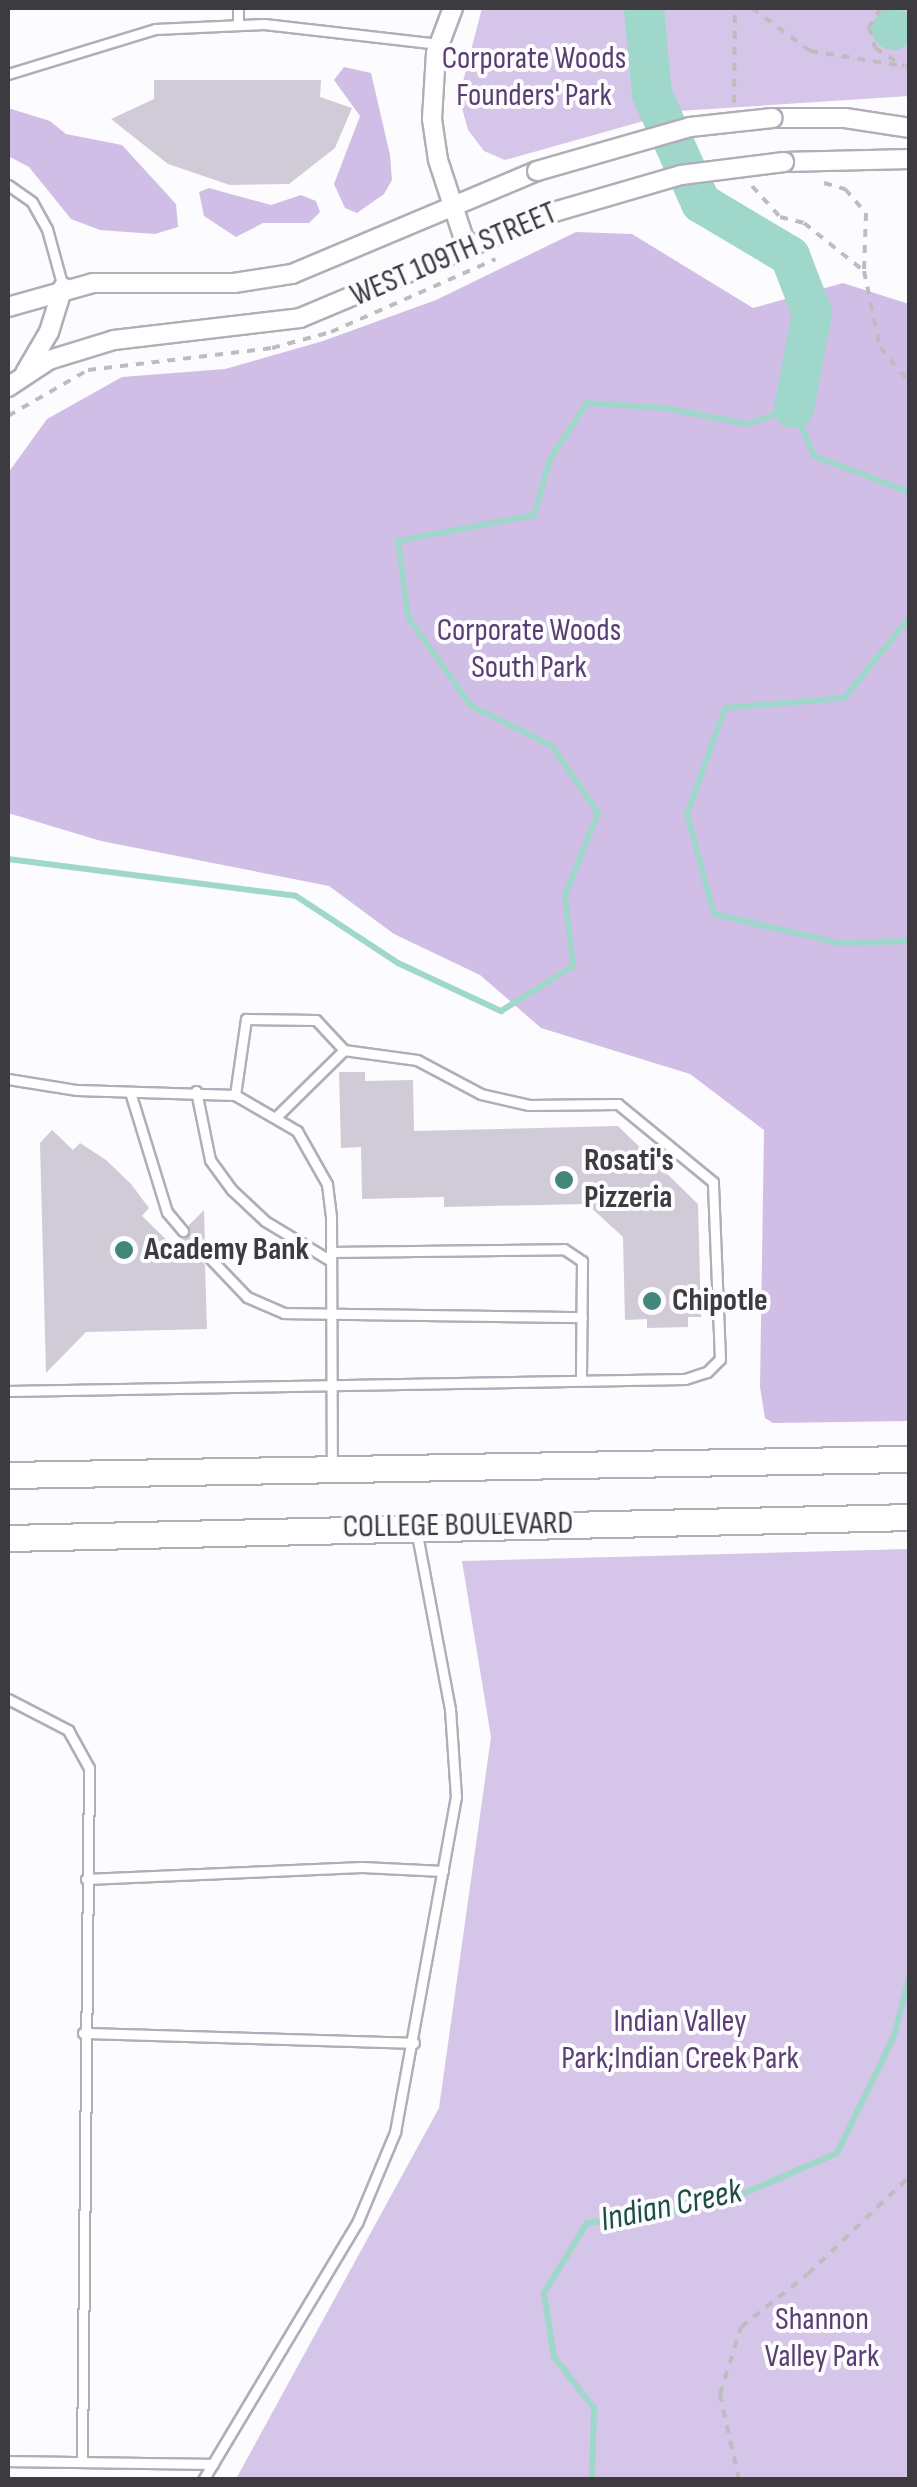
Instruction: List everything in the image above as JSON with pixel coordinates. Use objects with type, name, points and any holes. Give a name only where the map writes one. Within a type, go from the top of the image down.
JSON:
[{"type":"main road","name":"COLLEGE BOULEVARD","points":[[8,1475],[910,1459]]},
{"type":"main road","name":"COLLEGE BOULEVARD","points":[[8,1538],[910,1516]]},
{"type":"street","points":[[452,8],[440,44],[432,119],[467,248]]},
{"type":"street","name":"WEST 109TH STREET","points":[[9,302],[64,288],[234,282],[292,274],[537,170],[690,126],[774,118],[845,118],[910,128]]},
{"type":"street","name":"WEST 109TH STREET","points":[[8,386],[25,374],[114,340],[300,318],[547,214],[681,175],[784,162],[910,160]]},
{"type":"street","points":[[25,374],[50,332],[64,288]]},
{"type":"lane","points":[[238,8],[238,25]]},
{"type":"lane","points":[[8,74],[154,29],[238,25],[440,44]]},
{"type":"lane","points":[[8,186],[32,202],[48,228],[64,288]]},
{"type":"lane","points":[[8,1391],[685,1379],[707,1372],[720,1358],[713,1182],[618,1104],[529,1106],[480,1094],[416,1060],[344,1050],[316,1020],[246,1019],[235,1095]]},
{"type":"lane","points":[[278,1115],[344,1050]]},
{"type":"lane","points":[[8,1079],[130,1092],[235,1095],[278,1115],[297,1131],[327,1184],[332,1469]]},
{"type":"lane","points":[[196,1091],[210,1160],[232,1190],[266,1222],[331,1256],[564,1250],[582,1261],[581,1380]]},
{"type":"lane","points":[[130,1092],[167,1212],[183,1231]]},
{"type":"lane","points":[[205,1253],[246,1297],[284,1313],[582,1317]]},
{"type":"lane","points":[[203,2480],[357,2223],[395,2132],[456,1797],[450,1709],[416,1527]]},
{"type":"lane","points":[[8,1700],[68,1730],[89,1768],[83,2033],[82,2461]]},
{"type":"lane","points":[[86,1879],[362,1867],[444,1871]]},
{"type":"lane","points":[[83,2033],[414,2043]]},
{"type":"lane","points":[[8,2461],[213,2464]]},
{"type":"path","points":[[736,8],[730,81],[738,118]]},
{"type":"path","points":[[752,8],[810,51],[908,67]]},
{"type":"path","points":[[882,8],[869,28],[875,48],[908,67]]},
{"type":"path","points":[[750,175],[754,194],[780,217],[804,223],[864,271]]},
{"type":"path","points":[[818,181],[844,189],[866,213],[864,271],[880,347],[910,383]]},
{"type":"path","points":[[739,2480],[720,2394],[741,2327],[808,2274],[910,2176]]},
{"type":"green space","name":"Corporate Woods Founders' Park","points":[[482,8],[909,8],[909,96],[679,111],[505,160],[484,151],[468,130],[459,97]]},
{"type":"green space","points":[[344,67],[371,73],[390,155],[392,180],[384,194],[357,213],[345,208],[334,184],[360,116],[334,80]]},
{"type":"green space","points":[[8,108],[50,121],[66,134],[122,145],[176,204],[178,227],[155,234],[100,230],[71,219],[29,167],[8,156]]},
{"type":"green space","points":[[209,188],[271,205],[301,195],[316,201],[320,212],[309,223],[263,223],[236,237],[204,216],[199,192]]},
{"type":"green space","name":"Corporate Woods South Park","points":[[576,232],[632,234],[753,308],[843,283],[909,304],[909,1421],[773,1423],[765,1418],[760,1387],[764,1130],[690,1074],[541,1028],[480,975],[394,934],[329,886],[101,841],[8,813],[8,473],[47,419],[122,377],[225,369],[323,341],[436,300]]},
{"type":"green space","name":"Indian Valley Park;Indian Creek Park","points":[[909,1549],[909,2479],[236,2479],[439,2108],[491,1737],[462,1561]]},
{"type":"shaded area","points":[[893,8],[908,14],[914,29],[908,44],[893,50],[878,44],[872,29],[878,14]]},
{"type":"building","points":[[154,80],[321,80],[320,97],[352,108],[335,148],[289,184],[230,185],[168,164],[111,119],[154,99]]},
{"type":"building","points":[[339,1072],[365,1072],[365,1081],[413,1080],[414,1131],[618,1126],[698,1204],[701,1317],[688,1317],[688,1327],[647,1328],[647,1319],[625,1320],[623,1237],[587,1204],[444,1207],[444,1197],[362,1199],[361,1147],[341,1148]]},
{"type":"building","name":"Academy Bank","points":[[52,1130],[73,1150],[80,1143],[106,1160],[149,1208],[142,1216],[170,1243],[189,1236],[189,1225],[204,1210],[205,1245],[197,1254],[205,1265],[207,1329],[86,1332],[46,1373],[40,1143]]},
{"type":"waterway","name":"Indian Creek","points":[[644,8],[652,94],[701,203],[790,256],[812,313],[794,408]]},
{"type":"waterway","points":[[8,859],[296,896],[398,963],[501,1011],[573,966],[565,895],[598,813],[552,746],[471,706],[408,617],[398,541],[534,515],[550,459],[587,403],[665,408],[748,424],[794,408],[814,456],[910,492]]},
{"type":"waterway","name":"Indian Creek","points":[[910,617],[844,698],[725,708],[687,814],[714,914],[839,943],[910,941]]},
{"type":"waterway","name":"Indian Creek","points":[[592,2480],[594,2408],[554,2357],[544,2293],[587,2223],[722,2203],[837,2153],[894,2036],[910,1974]]},
{"type":"place","name":"Rosati's Pizzeria","points":[[564,1180]]},
{"type":"place","name":"Academy Bank","points":[[124,1250]]},
{"type":"place","name":"Chipotle","points":[[652,1301]]},
{"type":"park label","name":"Shannon Valley Park","points":[[822,2340]]}]
